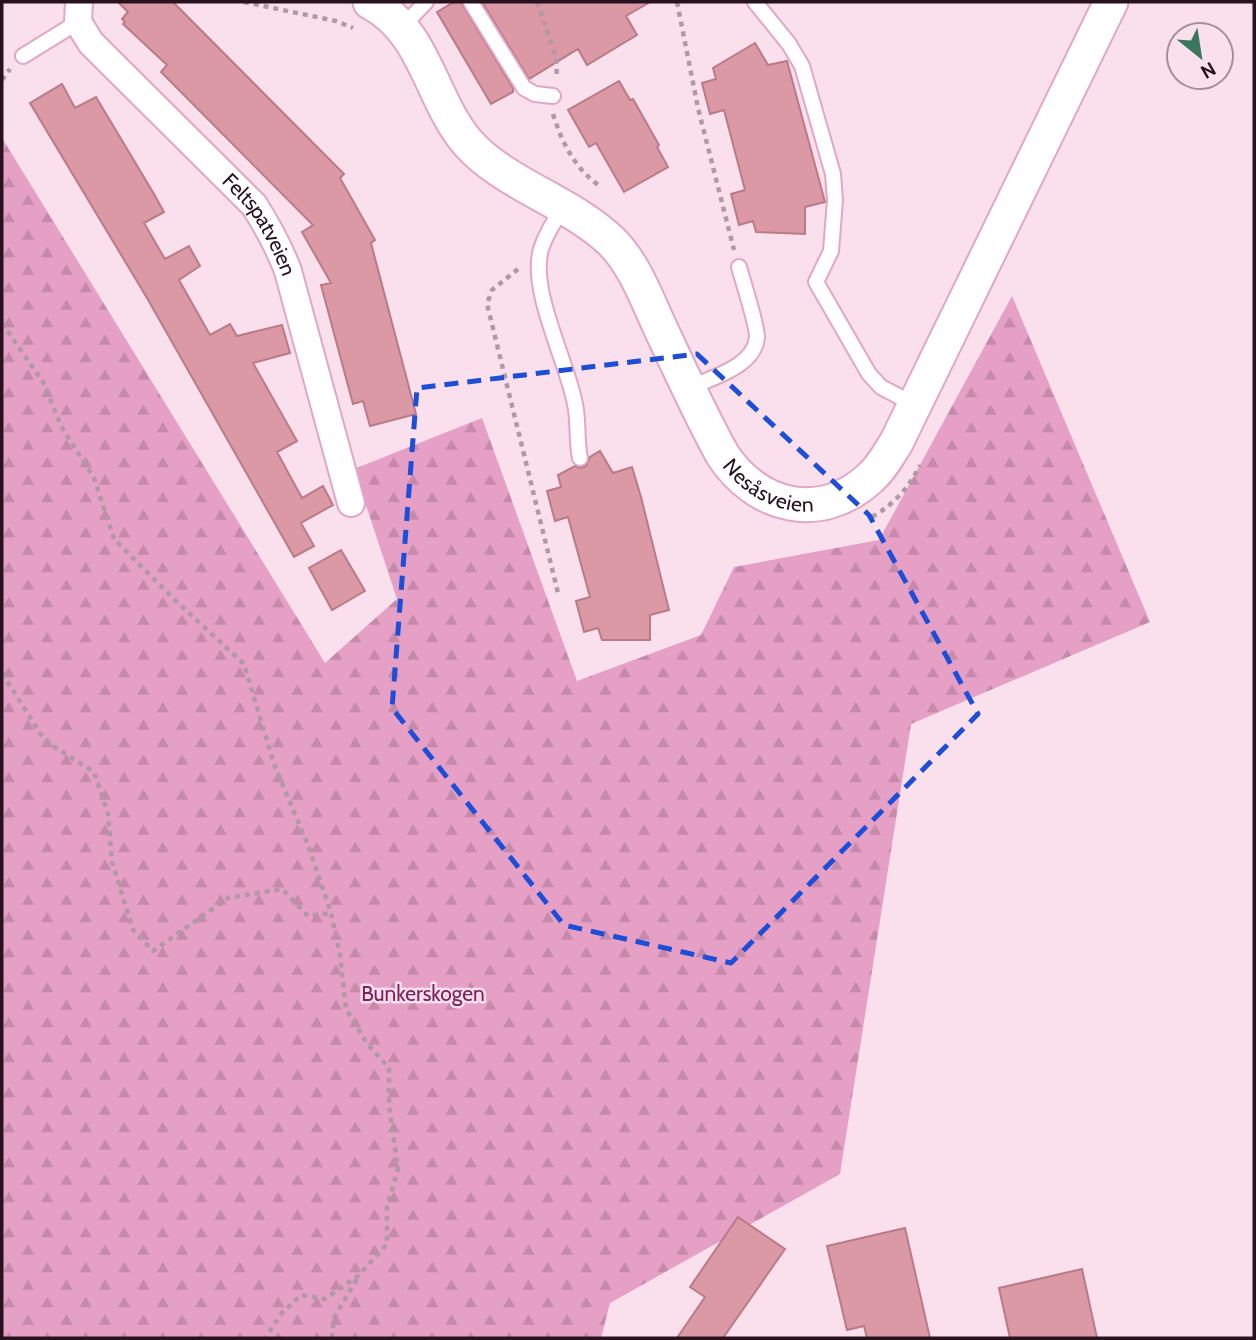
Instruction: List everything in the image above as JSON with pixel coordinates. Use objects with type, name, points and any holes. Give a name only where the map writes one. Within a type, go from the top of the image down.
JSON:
[{"type":"street","name":"Nesåsveien","points":[[370,2],[380,7],[402,27],[469,144],[494,164],[599,230],[620,252],[645,295],[722,454],[739,477],[768,496],[795,505],[826,502],[848,493],[868,481],[887,457],[916,405],[1111,2]]},
{"type":"street","name":"Feltspatveien","points":[[79,12],[91,43],[254,205],[267,225],[288,271],[351,503]]},
{"type":"lane","points":[[402,27],[426,2]]},
{"type":"lane","points":[[471,2],[524,88],[535,94],[553,96]]},
{"type":"lane","points":[[755,2],[789,44],[802,66],[833,174],[835,200],[831,251],[816,282],[869,374],[881,387],[916,405]]},
{"type":"lane","points":[[23,56],[79,12]]},
{"type":"lane","points":[[564,206],[549,229],[541,251],[540,286],[576,406],[580,457]]},
{"type":"lane","points":[[689,388],[735,367],[754,348],[757,336],[739,267]]},
{"type":"path","points":[[677,2],[698,108],[739,267]]},
{"type":"path","points":[[541,251],[492,290],[487,304],[559,597]]},
{"type":"path","points":[[2,323],[43,382],[61,426],[94,478],[114,539],[244,664],[274,764],[331,913],[340,955],[346,1009],[366,1042],[389,1068],[389,1105],[398,1169],[387,1207],[387,1244],[358,1276],[334,1318],[332,1338]]},
{"type":"path","points":[[2,673],[44,741],[94,772],[108,814],[113,862],[133,930],[153,951],[229,898],[282,889],[309,916],[331,913]]},
{"type":"path","points":[[265,1338],[282,1313],[301,1295],[325,1299],[358,1276]]},
{"type":"highlighted area","points":[[697,354],[869,515],[978,714],[731,963],[564,925],[392,708],[417,388]]},
{"type":"green space","name":"Bunkerskogen","points":[[2,138],[325,663],[397,599],[354,469],[482,418],[577,681],[701,635],[734,567],[879,540],[1012,296],[1150,622],[911,724],[840,1174],[610,1303],[601,1338],[2,1338]]},
{"type":"building","points":[[118,2],[173,2],[344,174],[340,178],[375,240],[371,243],[416,414],[370,426],[363,401],[353,404],[321,285],[331,283],[302,232],[313,225],[161,72],[167,65],[123,24],[125,22],[122,19],[128,12]]},
{"type":"building","points":[[454,2],[461,2],[513,88],[513,92],[491,104],[437,12]]},
{"type":"building","points":[[482,2],[650,2],[626,16],[637,35],[587,65],[578,49],[529,79]]},
{"type":"building","points":[[755,43],[768,65],[787,61],[825,202],[805,207],[805,234],[756,232],[753,221],[739,225],[731,194],[745,190],[724,110],[710,114],[702,83],[716,79],[713,68]]},
{"type":"building","points":[[619,81],[630,100],[633,99],[668,167],[624,192],[596,143],[589,147],[568,110]]},
{"type":"building","points":[[62,84],[75,108],[96,97],[154,194],[164,212],[144,223],[165,259],[189,246],[200,266],[179,280],[210,335],[230,324],[237,336],[282,325],[290,353],[253,363],[297,441],[277,452],[302,498],[323,486],[333,505],[301,523],[314,546],[294,557],[147,298],[30,103]]},
{"type":"building","points":[[600,451],[613,473],[632,467],[641,497],[669,610],[650,615],[650,640],[602,640],[598,628],[584,632],[576,601],[590,597],[568,517],[555,521],[547,491],[561,487],[558,475],[575,466],[586,466],[590,457]]},
{"type":"building","points":[[341,550],[365,591],[332,610],[309,568]]},
{"type":"building","points":[[738,1217],[785,1249],[723,1338],[677,1338],[705,1297],[690,1287]]},
{"type":"building","points":[[905,1228],[930,1338],[867,1338],[864,1326],[847,1330],[827,1246]]},
{"type":"building","points":[[1082,1269],[1097,1338],[1010,1338],[999,1288]]}]
